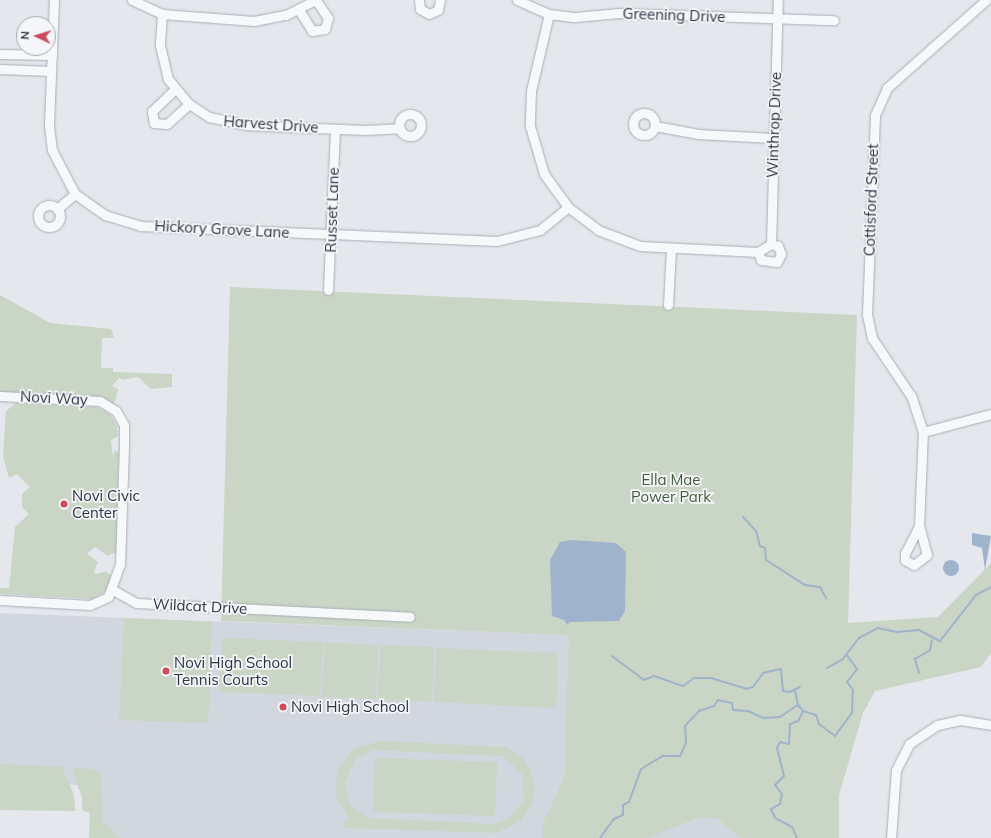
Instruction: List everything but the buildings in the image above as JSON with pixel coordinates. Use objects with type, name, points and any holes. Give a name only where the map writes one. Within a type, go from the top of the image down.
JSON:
[{"type":"street","name":"Hickory Grove Lane","points":[[53,16],[54,0]]},
{"type":"street","points":[[132,0],[162,14],[254,21],[299,10],[316,0],[328,18],[325,29],[312,31],[299,10]]},
{"type":"street","points":[[419,0],[420,9],[429,14],[438,10],[440,0]]},
{"type":"street","name":"Greening Drive","points":[[517,0],[549,14],[834,20]]},
{"type":"street","name":"Winthrop Drive","points":[[769,246],[778,0]]},
{"type":"street","name":"Cottisford Street","points":[[919,526],[923,432],[914,402],[877,345],[868,325],[875,115],[888,88],[986,0]]},
{"type":"street","name":"Harvest Drive","points":[[162,14],[161,54],[176,89],[189,104],[209,117],[234,124],[335,129],[400,128]]},
{"type":"street","points":[[549,14],[531,91],[530,126],[544,174],[568,207],[598,230],[628,242],[671,249],[758,252],[769,246],[778,246],[781,254],[777,262],[761,260],[758,252]]},
{"type":"street","points":[[12,53],[12,69]]},
{"type":"street","points":[[0,54],[16,53]]},
{"type":"street","name":"Hickory Grove Lane","points":[[52,56],[49,126],[52,150],[75,194],[105,215],[134,225],[504,240],[540,230],[568,207]]},
{"type":"street","points":[[0,69],[51,71]]},
{"type":"street","points":[[176,89],[152,111],[154,122],[167,124],[189,104]]},
{"type":"street","points":[[655,126],[698,134],[773,138]]},
{"type":"street","name":"Russet Lane","points":[[328,290],[335,129]]},
{"type":"street","points":[[57,209],[75,194]]},
{"type":"street","points":[[668,305],[671,249]]},
{"type":"street","name":"Novi Way","points":[[0,396],[92,400],[109,406],[124,425],[120,564],[113,590]]},
{"type":"street","points":[[923,432],[991,414]]},
{"type":"street","points":[[0,600],[90,605],[108,598],[113,590]]},
{"type":"street","name":"Wildcat Drive","points":[[113,590],[136,603],[410,617]]},
{"type":"street","points":[[891,838],[896,770],[909,744],[937,725],[960,720],[991,725]]},
{"type":"shaded area","name":"Novi High School","points":[[0,613],[570,635],[564,778],[838,838],[100,838],[101,786],[0,782]]},
{"type":"green space","name":"Ella Mae Power Park","points":[[230,287],[857,315],[848,623],[938,617],[991,563],[991,653],[981,667],[875,691],[863,713],[839,795],[839,838],[741,838],[717,818],[700,817],[647,838],[543,838],[543,823],[564,778],[569,635],[221,621]]},
{"type":"green space","points":[[0,295],[50,323],[111,329],[114,338],[102,338],[101,368],[113,368],[113,372],[172,374],[172,387],[151,389],[138,377],[122,380],[120,377],[112,386],[118,389],[114,405],[90,396],[0,393]]},
{"type":"green space","points":[[16,403],[97,407],[110,414],[117,426],[118,436],[111,440],[113,457],[115,450],[119,453],[116,552],[108,556],[95,547],[87,554],[98,562],[94,571],[96,574],[106,571],[111,576],[106,591],[93,599],[0,594],[0,588],[9,588],[15,527],[29,514],[22,507],[22,494],[30,487],[17,474],[9,478],[3,456],[6,411]]},
{"type":"green space","name":"Novi High School Tennis Courts","points":[[124,618],[212,622],[208,723],[119,720]]},
{"type":"green space","points":[[222,638],[323,642],[320,696],[219,692]]},
{"type":"green space","points":[[324,642],[378,645],[376,699],[322,697]]},
{"type":"green space","points":[[380,645],[434,647],[432,702],[378,700]]},
{"type":"green space","points":[[436,648],[558,653],[556,708],[434,702]]},
{"type":"green space","points":[[380,741],[506,747],[523,758],[531,770],[535,790],[532,804],[521,821],[496,833],[344,828],[345,819],[350,819],[336,797],[337,770],[354,748]],"holes":[[[374,750],[503,756],[522,774],[524,801],[510,818],[495,824],[367,818],[350,805],[344,784],[355,759]]]},
{"type":"green space","points":[[375,758],[497,762],[495,816],[373,812]]},
{"type":"green space","points":[[0,764],[62,767],[74,795],[75,811],[0,810]]},
{"type":"green space","points":[[75,768],[94,769],[101,774],[103,820],[120,838],[89,838],[90,813],[82,810],[82,797],[73,773]]},
{"type":"water","points":[[972,533],[991,536],[985,570],[982,548],[972,545]]},
{"type":"water","points":[[572,540],[616,543],[626,552],[625,611],[619,621],[570,622],[567,625],[564,620],[552,616],[550,560],[560,542]]},
{"type":"water","points":[[948,560],[954,560],[959,565],[957,574],[954,576],[948,576],[943,571],[943,565]]},
{"type":"waterway","points":[[743,517],[756,531],[760,546],[765,548],[766,560],[805,585],[820,587],[826,598]]},
{"type":"waterway","points":[[827,668],[843,659],[859,638],[878,628],[897,632],[919,630],[940,641],[976,595],[991,587]]},
{"type":"waterway","points":[[919,673],[915,659],[930,650],[932,640]]},
{"type":"waterway","points":[[600,838],[614,819],[623,815],[623,805],[629,802],[641,769],[663,756],[680,756],[686,743],[685,726],[699,711],[714,706],[718,700],[732,703],[733,710],[748,711],[763,718],[780,717],[798,705],[803,711],[816,715],[819,724],[835,736],[852,713],[853,690],[847,682],[857,669],[847,655]]},
{"type":"waterway","points":[[612,656],[644,680],[654,676],[683,686],[694,678],[711,678],[746,689],[753,687],[763,673],[781,669],[783,691],[790,692],[800,687]]},
{"type":"waterway","points":[[795,691],[798,705]]},
{"type":"waterway","points":[[797,838],[792,827],[775,818],[771,809],[780,804],[782,794],[775,785],[784,776],[777,748],[780,742],[789,744],[790,724],[798,721],[803,711]]},
{"type":"place","name":"Novi Civic Center","points":[[64,504]]},
{"type":"place","name":"Novi High School Tennis Courts","points":[[166,671]]},
{"type":"place","name":"Novi High School","points":[[283,707]]}]
